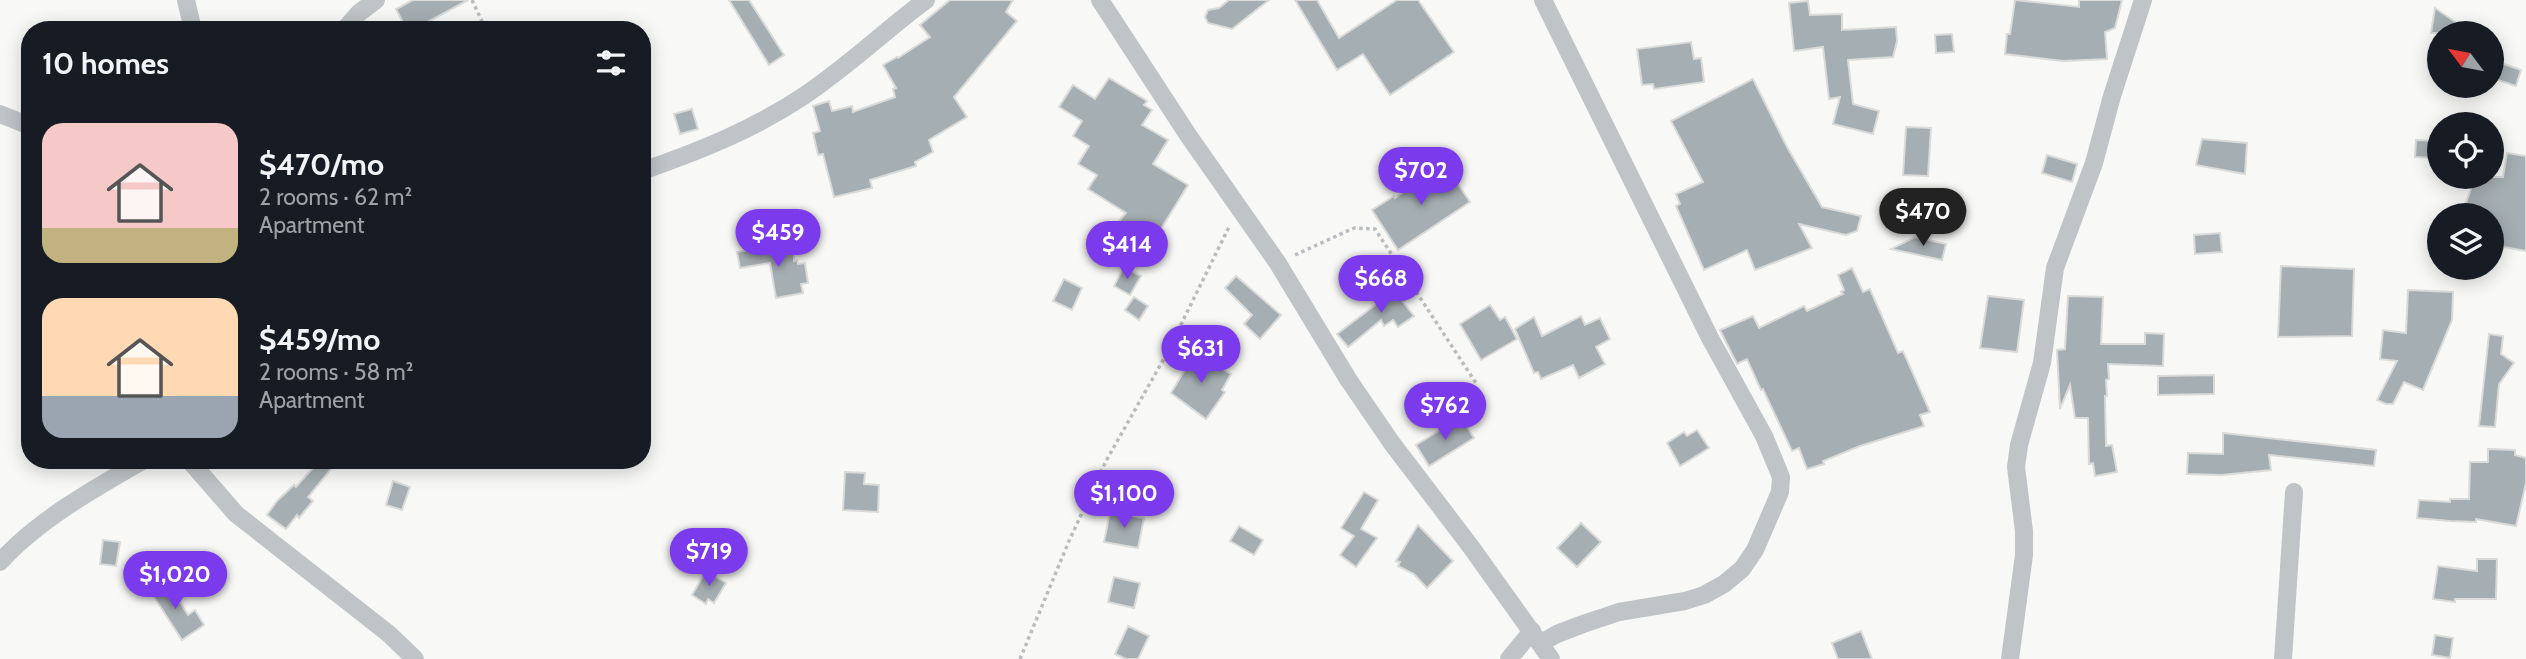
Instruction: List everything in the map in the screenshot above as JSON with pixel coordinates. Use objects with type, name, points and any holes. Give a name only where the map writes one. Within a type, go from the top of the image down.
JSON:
[{"type":"street","points":[[186,0],[191,21]]},
{"type":"street","points":[[352,21],[376,0]]},
{"type":"street","points":[[651,168],[726,140],[798,100],[830,78],[926,0]]},
{"type":"street","points":[[1100,0],[1188,135],[1277,262],[1348,379],[1391,442],[1551,659]]},
{"type":"street","points":[[1509,659],[1536,637],[1557,634],[1619,612],[1685,601],[1704,595],[1724,583],[1742,569],[1755,550],[1780,492],[1781,477],[1764,436],[1710,338],[1543,0]]},
{"type":"street","points":[[2010,659],[2024,555],[2024,531],[2016,467],[2019,445],[2042,363],[2055,268],[2094,163],[2143,0]]},
{"type":"street","points":[[0,114],[21,122]]},
{"type":"street","points":[[0,562],[15,545],[90,491],[128,469]]},
{"type":"street","points":[[197,469],[236,514],[380,626],[415,659]]},
{"type":"street","points":[[2283,659],[2294,492]]},
{"type":"path","points":[[472,0],[482,21]]},
{"type":"path","points":[[1020,659],[1106,461],[1166,355],[1239,208]]},
{"type":"path","points":[[1277,262],[1354,228],[1375,229],[1476,383]]},
{"type":"building","points":[[413,0],[468,0],[430,21],[402,21],[396,9]]},
{"type":"building","points":[[729,0],[749,0],[784,55],[769,65]]},
{"type":"building","points":[[950,0],[1013,0],[1006,12],[1017,21],[954,97],[967,117],[929,140],[933,152],[915,162],[916,166],[870,180],[872,188],[834,197],[823,154],[818,155],[813,133],[820,131],[813,106],[829,101],[832,111],[852,106],[853,112],[895,97],[893,89],[896,88],[883,65],[930,37],[920,25]]},
{"type":"building","points":[[1229,0],[1269,0],[1232,29],[1208,23],[1205,17],[1208,10],[1219,8]]},
{"type":"building","points":[[1295,0],[1317,0],[1339,38],[1397,0],[1418,0],[1454,52],[1390,95],[1363,54],[1337,70]]},
{"type":"building","points":[[2015,0],[2079,7],[2079,0],[2122,0],[2115,28],[2105,32],[2107,59],[2063,61],[2005,54]]},
{"type":"building","points":[[1808,1],[1810,15],[1842,14],[1842,30],[1896,27],[1897,41],[1893,57],[1848,60],[1853,104],[1879,111],[1873,134],[1833,124],[1840,97],[1829,99],[1823,47],[1794,51],[1789,3]]},
{"type":"building","points":[[2435,8],[2454,21],[2433,21]]},
{"type":"building","points":[[1952,34],[1954,52],[1936,53],[1935,35]]},
{"type":"building","points":[[1691,42],[1694,59],[1701,58],[1704,82],[1654,89],[1653,84],[1642,85],[1637,49]]},
{"type":"building","points":[[2504,64],[2521,70],[2516,86],[2504,82]]},
{"type":"building","points":[[1109,78],[1147,101],[1144,105],[1152,110],[1142,125],[1168,140],[1153,164],[1188,185],[1161,229],[1164,231],[1146,252],[1115,226],[1126,213],[1088,189],[1097,175],[1078,164],[1089,146],[1073,136],[1082,121],[1059,107],[1073,85],[1095,99]]},
{"type":"building","points":[[1753,79],[1787,147],[1822,207],[1861,216],[1857,231],[1846,235],[1799,224],[1812,248],[1755,270],[1747,250],[1704,270],[1676,206],[1680,204],[1676,194],[1703,182],[1671,121]]},
{"type":"building","points":[[692,109],[698,129],[680,134],[674,114]]},
{"type":"building","points":[[1906,127],[1931,128],[1928,176],[1903,175]]},
{"type":"building","points":[[2202,139],[2247,143],[2245,174],[2196,165]]},
{"type":"building","points":[[2416,140],[2427,141],[2427,158],[2415,157]]},
{"type":"building","points":[[2507,153],[2526,156],[2526,251],[2504,247],[2504,203],[2466,203],[2471,189],[2504,189]]},
{"type":"building","points":[[2047,155],[2077,164],[2072,182],[2042,173]]},
{"type":"building","points":[[1444,163],[1470,202],[1398,250],[1372,210],[1394,196],[1395,198]]},
{"type":"building","points":[[2220,233],[2222,252],[2195,254],[2194,235]]},
{"type":"building","points":[[1915,237],[1946,244],[1942,260],[1891,249]]},
{"type":"building","points":[[782,244],[783,254],[794,253],[794,261],[797,260],[798,264],[805,263],[808,283],[801,284],[803,293],[776,298],[770,263],[740,268],[737,252]]},
{"type":"building","points":[[2281,266],[2354,269],[2352,336],[2278,337]]},
{"type":"building","points":[[1124,267],[1141,276],[1130,295],[1114,286]]},
{"type":"building","points":[[1852,268],[1863,292],[1870,289],[1898,353],[1903,351],[1930,412],[1920,415],[1924,426],[1860,446],[1823,461],[1824,464],[1807,469],[1799,448],[1792,451],[1747,359],[1737,364],[1720,330],[1753,316],[1759,328],[1804,306],[1807,311],[1843,294],[1838,275]]},
{"type":"building","points":[[1236,276],[1281,315],[1260,339],[1244,324],[1252,315],[1225,288]]},
{"type":"building","points":[[1064,279],[1082,288],[1072,310],[1053,301]]},
{"type":"building","points":[[1407,281],[1415,292],[1403,302],[1414,316],[1398,327],[1393,320],[1384,326],[1381,320],[1348,347],[1337,334]]},
{"type":"building","points":[[2408,290],[2453,292],[2452,320],[2423,390],[2404,382],[2393,404],[2386,404],[2377,400],[2397,361],[2380,359],[2383,330],[2406,333]]},
{"type":"building","points":[[1988,296],[2024,300],[2017,352],[1980,348]]},
{"type":"building","points":[[2068,296],[2103,297],[2101,344],[2145,344],[2145,333],[2164,334],[2163,366],[2108,364],[2109,379],[2106,380],[2105,396],[2106,446],[2112,445],[2117,472],[2095,476],[2093,463],[2089,464],[2088,418],[2075,418],[2070,385],[2060,409],[2057,350],[2065,349]]},
{"type":"building","points":[[1134,297],[1148,306],[1139,320],[1125,310]]},
{"type":"building","points":[[1490,305],[1500,320],[1505,317],[1517,339],[1481,360],[1460,324]]},
{"type":"building","points":[[1581,316],[1585,325],[1600,318],[1610,339],[1596,347],[1605,364],[1579,378],[1573,365],[1541,379],[1538,372],[1534,373],[1515,329],[1534,317],[1542,336]]},
{"type":"building","points":[[2489,334],[2503,336],[2501,354],[2514,363],[2499,384],[2495,427],[2479,426]]},
{"type":"building","points":[[1195,353],[1231,374],[1222,390],[1225,392],[1206,419],[1171,393]]},
{"type":"building","points":[[2214,375],[2214,394],[2158,395],[2158,376]]},
{"type":"building","points":[[1461,417],[1474,438],[1429,466],[1416,445]]},
{"type":"building","points":[[1697,430],[1709,448],[1680,466],[1667,443],[1684,432],[1687,436]]},
{"type":"building","points":[[2223,433],[2376,450],[2374,466],[2269,455],[2271,470],[2222,475],[2187,474],[2188,453],[2223,454]]},
{"type":"building","points":[[2488,449],[2515,450],[2515,455],[2526,458],[2526,483],[2516,526],[2476,519],[2476,522],[2417,518],[2419,500],[2450,502],[2450,499],[2469,499],[2470,462],[2488,462]]},
{"type":"building","points":[[312,469],[331,469],[308,497],[313,501],[286,529],[267,515],[277,501],[294,485],[296,487]]},
{"type":"building","points":[[845,472],[865,473],[864,484],[879,485],[878,512],[843,510]]},
{"type":"building","points":[[393,481],[410,487],[402,510],[386,505]]},
{"type":"building","points":[[1364,492],[1378,500],[1361,529],[1377,538],[1356,567],[1340,555],[1354,536],[1341,528]]},
{"type":"building","points":[[1110,512],[1144,518],[1138,548],[1104,542]]},
{"type":"building","points":[[1581,523],[1601,542],[1577,567],[1557,548]]},
{"type":"building","points":[[1418,525],[1453,561],[1427,588],[1414,574],[1398,566],[1400,562],[1396,561]]},
{"type":"building","points":[[1239,526],[1263,540],[1254,555],[1230,541]]},
{"type":"building","points":[[103,540],[120,542],[116,566],[100,564]]},
{"type":"building","points":[[2477,559],[2497,559],[2496,599],[2455,599],[2455,602],[2433,599],[2438,566],[2477,571]]},
{"type":"building","points":[[706,571],[726,583],[714,603],[708,599],[706,604],[692,595]]},
{"type":"building","points":[[154,576],[177,604],[180,602],[188,615],[195,610],[204,625],[182,640],[145,583]]},
{"type":"building","points":[[1114,577],[1140,583],[1134,608],[1108,602]]},
{"type":"building","points":[[1128,626],[1149,636],[1138,659],[1126,659],[1115,654]]},
{"type":"building","points":[[1861,631],[1872,659],[1838,659],[1832,643]]},
{"type":"building","points":[[2435,635],[2453,638],[2450,658],[2432,655]]}]
